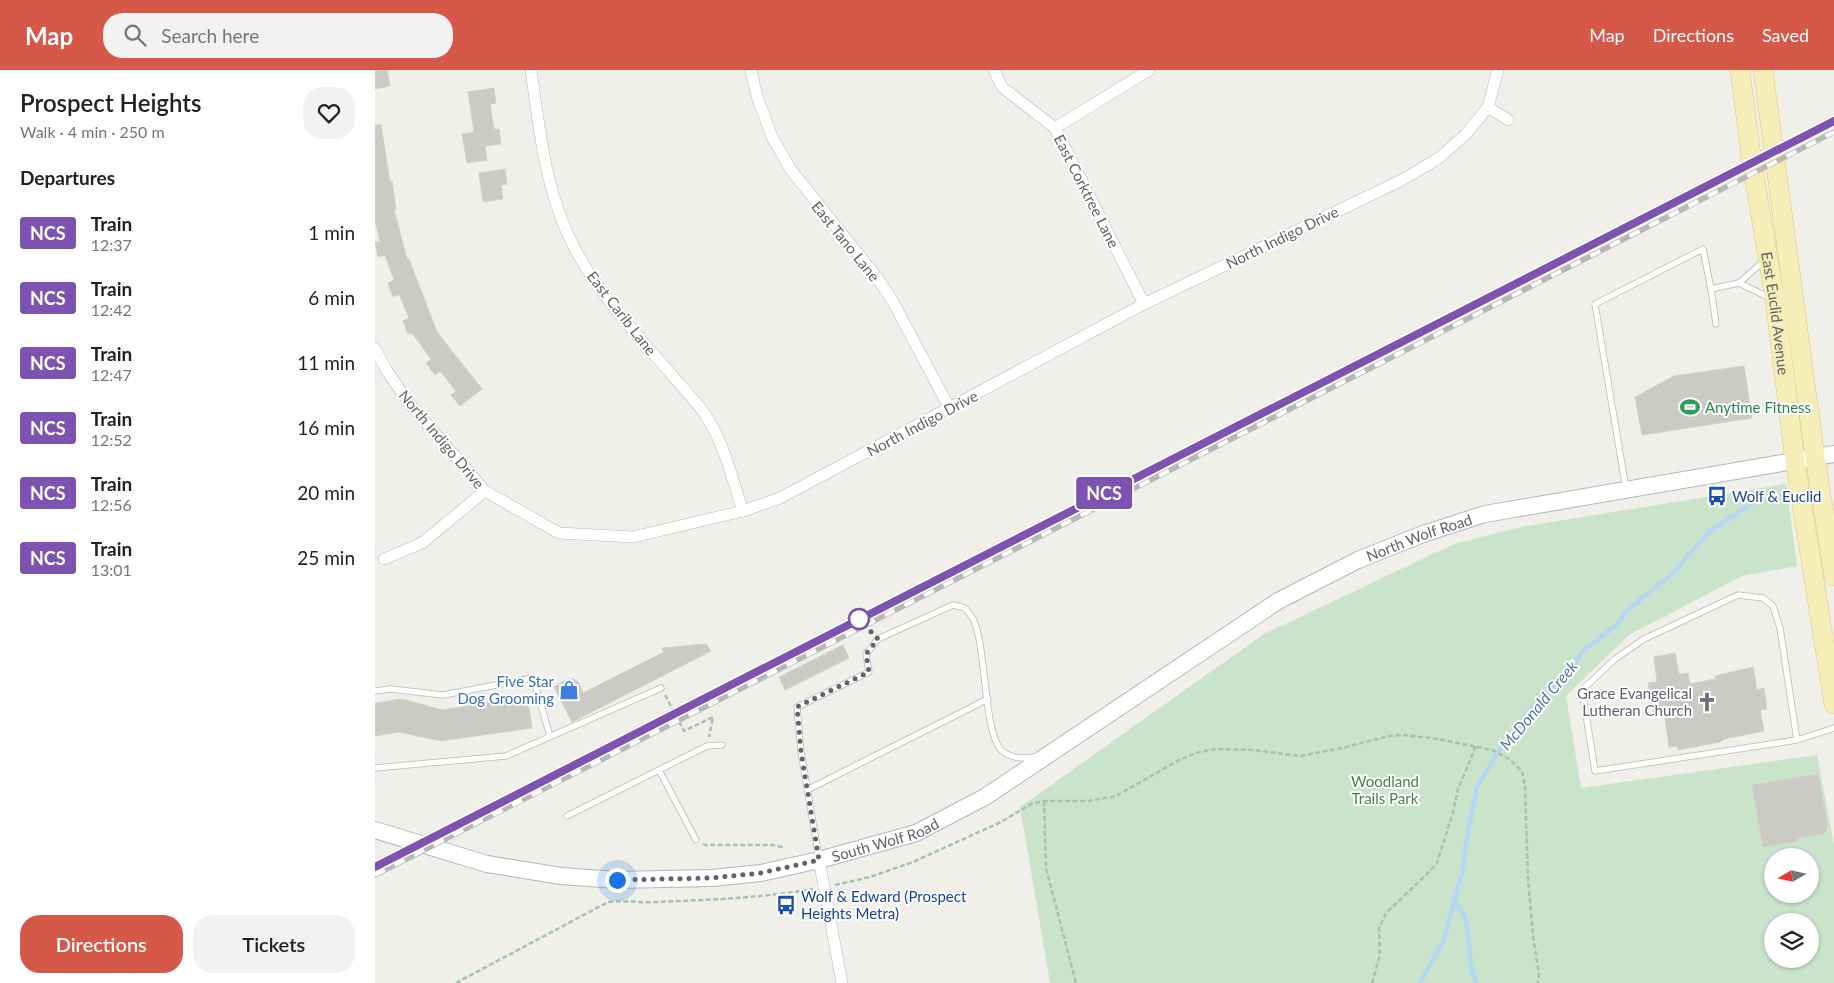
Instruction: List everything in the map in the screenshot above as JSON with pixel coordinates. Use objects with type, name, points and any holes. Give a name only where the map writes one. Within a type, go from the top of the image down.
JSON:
[{"type":"main road","name":"East Euclid Avenue","points":[[1740,70],[1775,300],[1795,461],[1834,704]]},
{"type":"main road","name":"East Euclid Avenue","points":[[1763,70],[1815,457],[1830,525],[1834,575]]},
{"type":"main road","name":"North Wolf Road","points":[[1053,752],[1278,601],[1358,560],[1423,534],[1485,514],[1834,454]]},
{"type":"main road","name":"South Wolf Road","points":[[375,830],[487,864],[561,876],[617,880],[711,878],[761,873],[819,860],[916,833],[985,797],[1053,752]]},
{"type":"street","name":"East Carib Lane","points":[[531,70],[546,168],[554,200],[566,230],[579,256],[603,294],[704,413],[718,438],[743,511]]},
{"type":"street","name":"East Tano Lane","points":[[751,70],[772,137],[791,170],[878,279],[892,300],[949,409]]},
{"type":"street","name":"East Corktree Lane","points":[[994,70],[1002,87],[1055,128],[1145,304]]},
{"type":"street","points":[[1055,128],[1149,70]]},
{"type":"street","points":[[1498,70],[1488,107],[1508,120]]},
{"type":"street","name":"North Indigo Drive","points":[[375,349],[387,371],[409,403],[485,491],[559,533],[633,537],[743,511],[780,498],[1145,304],[1402,180],[1439,158],[1466,134],[1488,107]]},
{"type":"street","points":[[384,559],[422,543],[485,491]]},
{"type":"street","points":[[819,860],[842,983]]},
{"type":"lane","points":[[1626,490],[1595,304],[1703,249],[1717,324]]},
{"type":"lane","points":[[1711,289],[1739,283],[1768,258]]},
{"type":"lane","points":[[1739,283],[1775,300]]},
{"type":"lane","points":[[1797,740],[1780,628],[1773,606],[1763,598],[1738,596],[1644,639],[1615,659],[1582,690],[1595,771],[1797,740],[1834,728]]},
{"type":"lane","points":[[819,860],[807,790],[797,707],[869,672],[866,654],[878,639],[953,605],[965,608],[974,620],[993,732],[1001,749],[1015,758],[1028,758],[1053,752]]},
{"type":"lane","points":[[375,691],[391,689],[443,695],[533,678],[550,736]]},
{"type":"lane","points":[[375,768],[506,756],[661,688]]},
{"type":"lane","points":[[807,790],[988,699]]},
{"type":"lane","points":[[567,816],[707,746],[722,745]]},
{"type":"lane","points":[[659,770],[696,840]]},
{"type":"path","points":[[661,688],[684,731],[713,717],[707,746]]},
{"type":"path","points":[[835,885],[871,877],[913,862],[1001,822],[1031,804],[1044,801],[1088,801],[1116,796],[1179,760],[1199,752],[1216,749],[1253,750],[1300,756],[1389,736],[1403,735],[1438,739],[1492,750],[1509,759],[1522,770],[1525,787],[1528,878],[1533,936],[1539,974],[1538,983]]},
{"type":"path","points":[[1372,983],[1380,955],[1379,928],[1386,913],[1437,863],[1458,789],[1476,746]]},
{"type":"path","points":[[1044,801],[1046,868],[1076,983]]},
{"type":"path","points":[[696,840],[705,845],[772,845],[783,847]]},
{"type":"path","points":[[456,983],[609,902],[649,903],[761,897],[806,890]]},
{"type":"green space","name":"Woodland Trails Park","points":[[1786,484],[1797,566],[1742,576],[1629,635],[1566,696],[1581,788],[1817,755],[1834,845],[1834,983],[1050,983],[1020,807],[1264,634],[1454,544],[1521,527]]},
{"type":"building","points":[[375,70],[387,70],[390,86],[375,89]]},
{"type":"building","points":[[494,88],[496,103],[490,104],[494,129],[499,129],[501,144],[485,146],[487,160],[467,163],[462,134],[474,132],[468,92]]},
{"type":"building","points":[[375,125],[381,125],[390,182],[392,181],[396,210],[394,210],[407,259],[409,259],[437,332],[482,389],[460,406],[451,395],[456,391],[440,371],[435,375],[426,363],[431,359],[412,333],[408,334],[403,321],[409,318],[399,294],[393,297],[388,283],[394,280],[385,255],[378,257],[375,242],[380,241],[375,221]]},
{"type":"building","points":[[505,169],[507,184],[501,185],[503,199],[483,202],[479,173]]},
{"type":"building","points":[[1744,366],[1752,418],[1642,435],[1635,397],[1674,376]]},
{"type":"building","points":[[706,644],[711,651],[572,722],[554,687],[567,679],[574,679],[579,683],[583,693],[664,652],[662,648]]},
{"type":"building","points":[[843,645],[849,658],[785,690],[779,677]]},
{"type":"building","name":"Grace Evangelical Lutheran Church","points":[[1675,653],[1679,674],[1688,673],[1690,684],[1715,679],[1715,676],[1753,667],[1757,690],[1764,688],[1767,709],[1760,710],[1764,731],[1678,750],[1677,746],[1669,747],[1664,711],[1653,712],[1648,683],[1657,682],[1654,657]]},
{"type":"building","points":[[527,696],[532,728],[441,741],[399,732],[375,736],[375,703],[401,699],[443,710]]},
{"type":"building","points":[[1818,774],[1828,827],[1826,831],[1823,834],[1797,838],[1797,842],[1763,847],[1752,785]]},
{"type":"waterway","name":"McDonald Creek","points":[[1420,983],[1443,942],[1463,869],[1466,842],[1477,787],[1498,752],[1533,706],[1567,675],[1581,653],[1619,623],[1625,612],[1671,575],[1709,532],[1762,497]]},
{"type":"waterway","points":[[1455,901],[1466,919],[1472,972],[1477,983]]},
{"type":"railway","points":[[375,867],[1834,121]]},
{"type":"railway","points":[[375,875],[1834,132]]},
{"type":"train","name":"NCS","points":[[375,867],[1834,121]]},
{"type":"place","name":"Anytime Fitness","points":[[1690,407]]},
{"type":"place","name":"Wolf & Euclid","points":[[1717,496]]},
{"type":"place","name":"Five Star Dog Grooming","points":[[569,690]]},
{"type":"place","name":"Grace Evangelical Lutheran Church","points":[[1707,702]]},
{"type":"place","name":"Wolf & Edward (Prospect Heights Metra)","points":[[786,905]]},
{"type":"route","points":[[617,880],[711,878],[761,873],[819,860],[801,752],[797,707],[869,672],[866,654],[878,639],[859,619]]}]
